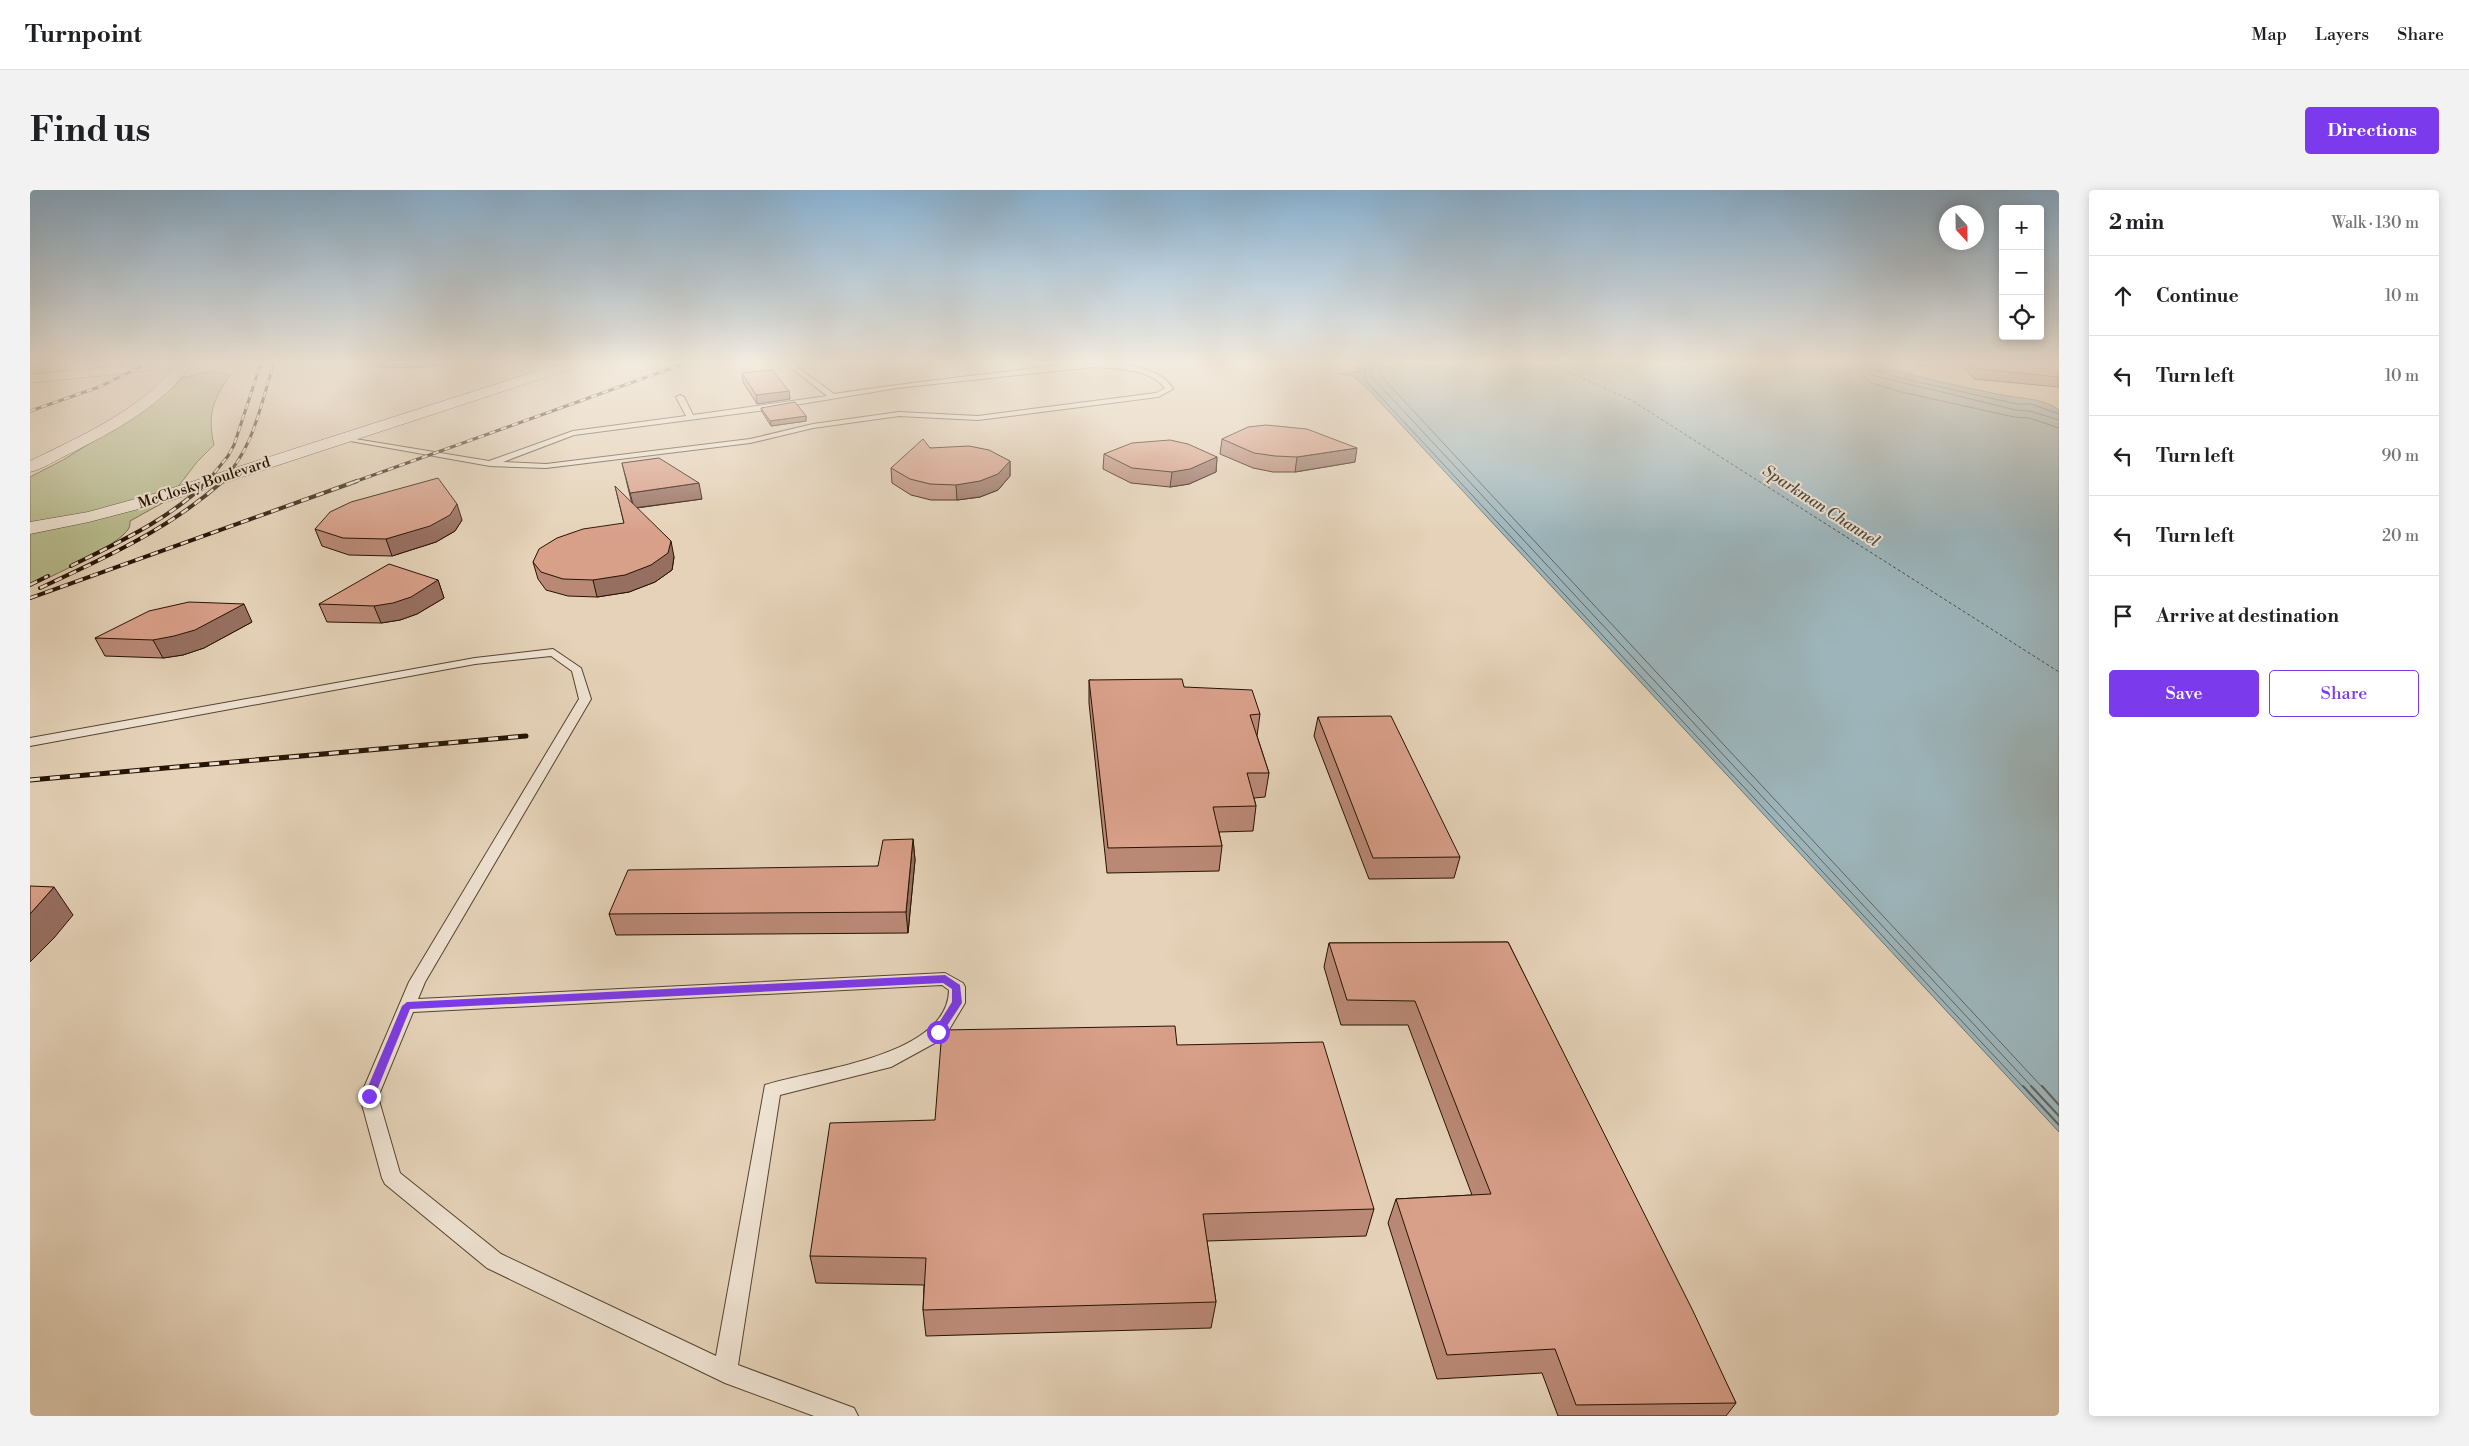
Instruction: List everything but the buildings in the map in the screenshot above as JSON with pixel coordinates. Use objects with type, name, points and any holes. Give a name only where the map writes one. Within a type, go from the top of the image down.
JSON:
[{"type":"street","points":[[30,467],[116,420]]},
{"type":"street","name":"McClosky Boulevard","points":[[30,528],[122,509],[400,420]]},
{"type":"lane","points":[[490,464],[573,433],[674,420]]},
{"type":"lane","points":[[343,439],[490,464],[546,466],[750,441],[813,426],[854,420]]},
{"type":"lane","points":[[30,742],[474,661],[553,652],[577,670],[585,699],[422,974],[369,1096],[392,1178],[494,1261],[725,1372],[846,1416]]},
{"type":"lane","points":[[407,1006],[945,979],[957,987],[957,1003],[938,1032],[930,1037],[884,1062],[772,1090],[725,1372]]},
{"type":"green space","points":[[211,420],[214,445],[197,462],[168,500],[130,521],[129,528],[123,535],[99,552],[30,586],[30,477],[63,460],[126,421]]},
{"type":"water","name":"Sparkman Channel","points":[[1397,420],[2059,420],[2059,1132]]},
{"type":"ferry route","points":[[1663,420],[2059,672]]},
{"type":"railway","points":[[207,482],[228,456],[234,445],[242,420]]},
{"type":"railway","points":[[221,482],[241,456],[257,420]]},
{"type":"railway","points":[[354,482],[526,420]]},
{"type":"railway","points":[[40,588],[112,554],[159,528],[181,514],[223,481]]},
{"type":"railway","points":[[30,598],[357,481]]},
{"type":"railway","points":[[71,566],[125,539],[161,518],[193,495],[207,482]]},
{"type":"railway","points":[[30,585],[48,576]]},
{"type":"railway","points":[[30,780],[526,736]]},
{"type":"route","points":[[369,1096],[407,1006],[945,979],[957,987],[957,1003],[938,1032]]}]
